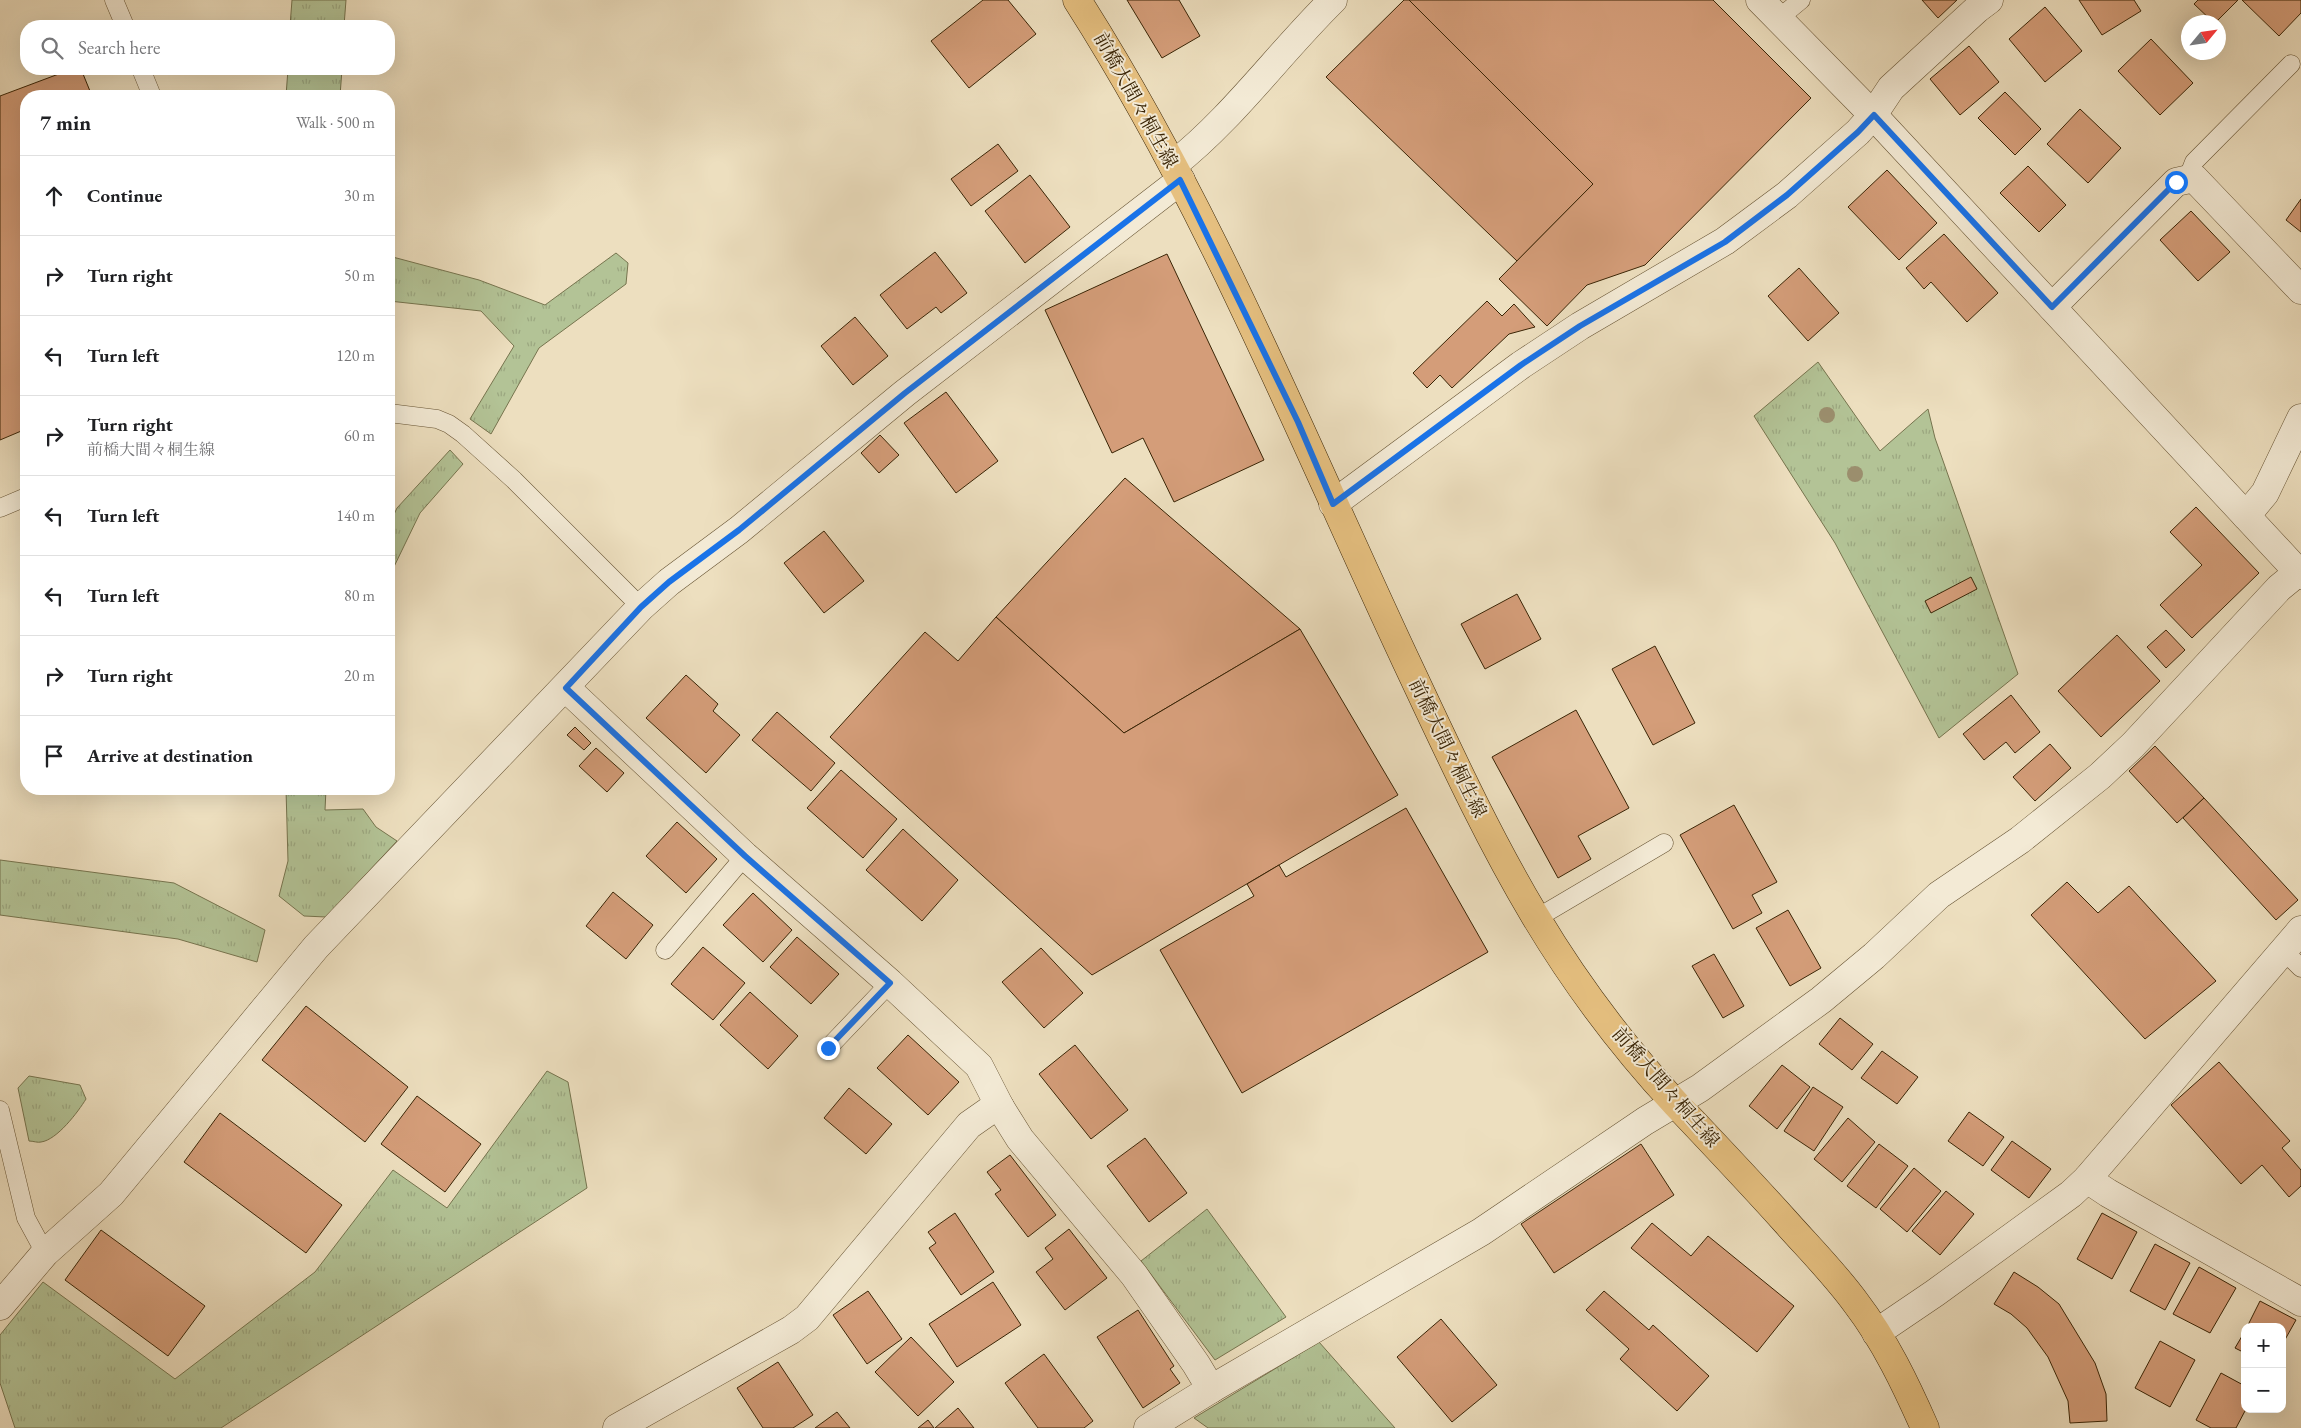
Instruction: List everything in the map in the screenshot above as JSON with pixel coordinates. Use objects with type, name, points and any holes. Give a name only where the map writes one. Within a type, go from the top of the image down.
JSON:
[{"type":"main road","name":"前橋大間々桐生線","points":[[1077,0],[1127,81],[1177,173],[1298,422],[1333,504],[1471,799],[1537,918],[1580,985],[1645,1069],[1826,1266],[1858,1306],[1894,1364],[1925,1428]]},
{"type":"street","points":[[0,1306],[46,1253],[110,1194],[316,947],[566,688],[641,607],[669,582],[739,530],[1177,173],[1304,29],[1333,0]]},
{"type":"street","points":[[1333,504],[1528,360],[1580,326],[1725,242],[1787,195],[1858,132],[1874,115],[1891,88],[1989,0]]},
{"type":"street","points":[[1148,1428],[1211,1388],[1481,1232],[1700,1088],[1821,1000],[1874,956],[1939,895],[2020,840],[2100,776],[2133,745],[2279,588],[2300,572],[1874,115],[1769,9]]},
{"type":"street","points":[[2052,307],[2176,182],[2194,178],[2301,290]]},
{"type":"street","points":[[2246,516],[2265,493],[2301,418]]},
{"type":"street","points":[[566,688],[745,856],[890,983],[979,1066],[1000,1107],[1020,1140],[1134,1276],[1211,1388]]},
{"type":"street","points":[[1876,1333],[1943,1288],[2071,1194],[2087,1179],[2292,959],[2301,930]]},
{"type":"street","points":[[617,1428],[791,1330],[807,1318],[970,1125],[989,1111],[1000,1107]]},
{"type":"street","points":[[2087,1179],[2108,1193],[2301,1302]]},
{"type":"lane","points":[[114,0],[122,20]]},
{"type":"lane","points":[[1769,9],[1801,0]]},
{"type":"lane","points":[[2187,180],[2194,162],[2291,64]]},
{"type":"lane","points":[[143,75],[150,90]]},
{"type":"lane","points":[[395,414],[437,419],[449,424],[463,434],[514,480],[641,607]]},
{"type":"lane","points":[[0,508],[20,500]]},
{"type":"lane","points":[[1537,918],[1664,843]]},
{"type":"lane","points":[[665,950],[745,856]]},
{"type":"lane","points":[[828,1048],[890,983]]},
{"type":"lane","points":[[0,1110],[26,1218],[46,1253]]},
{"type":"green space","points":[[292,0],[346,0],[344,20],[290,20]]},
{"type":"green space","points":[[288,75],[342,75],[340,90],[286,90]]},
{"type":"green space","points":[[616,253],[628,263],[626,284],[539,348],[491,434],[470,419],[514,346],[481,311],[395,302],[395,258],[479,280],[545,305]]},
{"type":"green space","points":[[1818,362],[1880,451],[1928,409],[1935,438],[2018,674],[1939,738],[1835,543],[1754,416]]},
{"type":"green space","points":[[450,450],[463,464],[420,513],[395,565],[395,512]]},
{"type":"green space","points":[[286,795],[326,795],[325,810],[363,809],[376,827],[397,841],[326,917],[304,916],[279,896],[288,861]]},
{"type":"green space","points":[[0,860],[174,883],[265,930],[257,962],[178,939],[0,915]]},
{"type":"green space","points":[[547,1071],[568,1082],[587,1188],[221,1428],[15,1428],[0,1383],[0,1335],[43,1282],[175,1379],[315,1272],[393,1170],[447,1208]]},
{"type":"green space","points":[[29,1076],[80,1085],[86,1099],[60,1131],[47,1140],[40,1142],[29,1141],[18,1088]]},
{"type":"green space","points":[[1207,1209],[1286,1317],[1215,1360],[1141,1261]]},
{"type":"green space","points":[[1319,1342],[1395,1428],[1208,1428],[1194,1418]]},
{"type":"building","points":[[983,0],[1008,0],[1036,34],[969,88],[931,41]]},
{"type":"building","points":[[1127,0],[1179,0],[1200,36],[1162,58]]},
{"type":"building","points":[[1404,0],[1409,0],[1593,184],[1517,261],[1326,77]]},
{"type":"building","points":[[1409,0],[1713,0],[1811,98],[1645,265],[1587,285],[1547,326],[1499,279],[1593,184]]},
{"type":"building","points":[[1922,0],[1957,0],[1938,18]]},
{"type":"building","points":[[2079,0],[2134,0],[2141,11],[2102,35]]},
{"type":"building","points":[[2198,0],[2238,0],[2223,15],[2206,15],[2194,4]]},
{"type":"building","points":[[2242,0],[2301,0],[2301,13],[2279,36]]},
{"type":"building","points":[[2045,7],[2082,51],[2045,82],[2009,39]]},
{"type":"building","points":[[2151,39],[2193,83],[2160,115],[2118,71]]},
{"type":"building","points":[[1969,46],[1999,82],[1960,115],[1930,79]]},
{"type":"building","points":[[56,75],[83,75],[90,90],[20,90],[20,432],[0,440],[0,96]]},
{"type":"building","points":[[2005,92],[2041,129],[2015,155],[1978,118]]},
{"type":"building","points":[[2080,109],[2121,148],[2088,183],[2047,144]]},
{"type":"building","points":[[998,144],[1018,171],[971,206],[951,179]]},
{"type":"building","points":[[2028,166],[2066,205],[2039,232],[2000,193]]},
{"type":"building","points":[[1887,170],[1937,223],[1899,260],[1848,207]]},
{"type":"building","points":[[1030,175],[1070,227],[1025,263],[985,211]]},
{"type":"building","points":[[2301,199],[2301,232],[2286,220]]},
{"type":"building","points":[[2191,211],[2230,252],[2198,281],[2160,240]]},
{"type":"building","points":[[1944,234],[1998,293],[1967,322],[1931,282],[1924,289],[1906,268]]},
{"type":"building","points":[[935,252],[967,293],[941,313],[936,307],[907,329],[880,295]]},
{"type":"building","points":[[1167,254],[1264,460],[1174,502],[1143,438],[1112,453],[1045,310]]},
{"type":"building","points":[[1799,268],[1839,313],[1808,341],[1768,296]]},
{"type":"building","points":[[1487,301],[1502,316],[1514,304],[1535,327],[1509,334],[1452,388],[1440,375],[1427,388],[1413,373]]},
{"type":"building","points":[[855,317],[888,356],[853,385],[821,346]]},
{"type":"building","points":[[946,392],[998,461],[956,493],[904,423]]},
{"type":"building","points":[[880,435],[899,455],[879,473],[861,453]]},
{"type":"building","points":[[1125,478],[1300,629],[1124,733],[996,617]]},
{"type":"building","points":[[2196,507],[2259,573],[2192,638],[2160,605],[2202,565],[2170,532]]},
{"type":"building","points":[[824,531],[864,581],[824,613],[784,563]]},
{"type":"building","points":[[1971,577],[1977,589],[1931,613],[1925,601]]},
{"type":"building","points":[[1517,594],[1541,639],[1485,669],[1461,624]]},
{"type":"building","points":[[996,617],[1124,733],[1300,629],[1398,795],[1092,975],[830,737],[925,632],[958,661]]},
{"type":"building","points":[[2166,630],[2185,650],[2166,668],[2147,647]]},
{"type":"building","points":[[2117,635],[2160,681],[2101,737],[2058,691]]},
{"type":"building","points":[[1655,646],[1695,723],[1653,745],[1612,669]]},
{"type":"building","points":[[686,675],[718,704],[713,711],[740,735],[706,773],[646,718]]},
{"type":"building","points":[[2011,695],[2040,732],[2015,753],[2006,742],[1984,760],[1963,734]]},
{"type":"building","points":[[1576,710],[1629,808],[1578,836],[1591,859],[1558,878],[1492,757]]},
{"type":"building","points":[[777,712],[835,763],[811,791],[752,740]]},
{"type":"building","points":[[575,727],[591,743],[584,750],[567,735]]},
{"type":"building","points":[[2050,744],[2071,768],[2035,801],[2013,777]]},
{"type":"building","points":[[2155,746],[2204,798],[2177,823],[2129,771]]},
{"type":"building","points":[[596,748],[624,773],[607,792],[579,766]]},
{"type":"building","points":[[841,770],[897,819],[863,858],[807,808]]},
{"type":"building","points":[[2204,798],[2298,900],[2276,920],[2183,818]]},
{"type":"building","points":[[1734,805],[1777,882],[1752,895],[1762,913],[1733,929],[1680,835]]},
{"type":"building","points":[[1406,808],[1488,952],[1242,1093],[1160,950],[1254,896],[1247,884],[1279,865],[1286,877]]},
{"type":"building","points":[[677,822],[717,859],[686,893],[646,856]]},
{"type":"building","points":[[903,829],[958,880],[922,921],[866,870]]},
{"type":"building","points":[[2067,882],[2098,913],[2129,886],[2216,981],[2145,1039],[2031,915]]},
{"type":"building","points":[[613,892],[653,925],[626,959],[586,926]]},
{"type":"building","points":[[753,893],[792,930],[763,962],[723,925]]},
{"type":"building","points":[[1788,910],[1821,968],[1790,986],[1756,928]]},
{"type":"building","points":[[797,937],[839,974],[811,1004],[770,967]]},
{"type":"building","points":[[703,947],[745,983],[713,1020],[671,984]]},
{"type":"building","points":[[1041,948],[1083,993],[1044,1028],[1002,982]]},
{"type":"building","points":[[1714,954],[1744,1006],[1723,1018],[1692,966]]},
{"type":"building","points":[[750,992],[798,1036],[768,1069],[720,1025]]},
{"type":"building","points":[[306,1006],[408,1087],[365,1142],[262,1060]]},
{"type":"building","points":[[1840,1018],[1873,1044],[1852,1070],[1819,1044]]},
{"type":"building","points":[[908,1035],[959,1082],[928,1115],[877,1068]]},
{"type":"building","points":[[1075,1045],[1128,1110],[1091,1139],[1039,1074]]},
{"type":"building","points":[[1882,1051],[1918,1077],[1897,1104],[1861,1078]]},
{"type":"building","points":[[2219,1062],[2290,1141],[2282,1148],[2301,1170],[2301,1186],[2289,1197],[2262,1165],[2241,1184],[2171,1105]]},
{"type":"building","points":[[1782,1065],[1810,1087],[1777,1129],[1749,1106]]},
{"type":"building","points":[[1813,1087],[1843,1107],[1814,1151],[1784,1131]]},
{"type":"building","points":[[849,1088],[892,1124],[866,1154],[824,1118]]},
{"type":"building","points":[[417,1096],[481,1144],[445,1192],[381,1144]]},
{"type":"building","points":[[1969,1112],[2004,1137],[1983,1166],[1948,1141]]},
{"type":"building","points":[[220,1113],[342,1205],[306,1253],[184,1162]]},
{"type":"building","points":[[1848,1118],[1875,1142],[1842,1182],[1814,1159]]},
{"type":"building","points":[[1145,1138],[1187,1193],[1149,1222],[1107,1166]]},
{"type":"building","points":[[2012,1141],[2051,1169],[2029,1198],[1991,1170]]},
{"type":"building","points":[[1641,1144],[1674,1195],[1554,1273],[1521,1224]]},
{"type":"building","points":[[1879,1144],[1908,1166],[1876,1208],[1847,1186]]},
{"type":"building","points":[[1010,1155],[1056,1215],[1028,1237],[995,1194],[1001,1190],[987,1172]]},
{"type":"building","points":[[1914,1168],[1941,1191],[1907,1232],[1880,1209]]},
{"type":"building","points":[[1946,1191],[1974,1214],[1940,1255],[1912,1231]]},
{"type":"building","points":[[955,1213],[994,1272],[961,1295],[929,1248],[936,1243],[928,1232]]},
{"type":"building","points":[[2102,1213],[2137,1232],[2112,1279],[2077,1259]]},
{"type":"building","points":[[1652,1223],[1691,1256],[1708,1236],[1794,1306],[1757,1352],[1631,1248]]},
{"type":"building","points":[[1069,1229],[1107,1278],[1065,1310],[1036,1272],[1053,1259],[1045,1248]]},
{"type":"building","points":[[101,1230],[205,1306],[168,1356],[65,1280]]},
{"type":"building","points":[[2155,1244],[2190,1263],[2165,1310],[2130,1291]]},
{"type":"building","points":[[2199,1267],[2236,1288],[2210,1333],[2173,1314]]},
{"type":"building","points":[[2014,1272],[2038,1287],[2059,1304],[2095,1363],[2106,1394],[2107,1421],[2070,1423],[2068,1401],[2048,1357],[2027,1328],[2011,1314],[1994,1304]]},
{"type":"building","points":[[993,1282],[1021,1325],[957,1367],[929,1324]]},
{"type":"building","points":[[868,1291],[902,1339],[867,1364],[833,1315]]},
{"type":"building","points":[[1604,1291],[1649,1330],[1653,1325],[1709,1376],[1677,1411],[1620,1359],[1629,1349],[1586,1310]]},
{"type":"building","points":[[2260,1301],[2296,1320],[2286,1338],[2286,1323],[2249,1323]]},
{"type":"building","points":[[1138,1310],[1174,1366],[1170,1369],[1180,1383],[1143,1408],[1097,1337]]},
{"type":"building","points":[[1441,1319],[1497,1385],[1452,1422],[1397,1357]]},
{"type":"building","points":[[911,1337],[954,1382],[918,1416],[875,1372]]},
{"type":"building","points":[[2241,1338],[2241,1351],[2235,1348]]},
{"type":"building","points":[[2160,1341],[2195,1360],[2170,1407],[2135,1388]]},
{"type":"building","points":[[1044,1354],[1093,1421],[1084,1428],[1038,1428],[1005,1383]]},
{"type":"building","points":[[778,1362],[813,1415],[793,1428],[763,1428],[737,1388]]},
{"type":"building","points":[[2221,1373],[2241,1384],[2241,1413],[2244,1413],[2236,1428],[2211,1428],[2196,1420]]},
{"type":"building","points":[[958,1408],[974,1428],[935,1428]]},
{"type":"building","points":[[837,1412],[850,1428],[815,1428]]},
{"type":"building","points":[[928,1420],[934,1428],[918,1428]]},
{"type":"route","points":[[828,1048],[890,983],[745,856],[566,688],[641,607],[669,582],[739,530],[905,393],[1180,180],[1298,422],[1333,504],[1521,365],[1623,300],[1725,242],[1787,195],[1858,132],[1874,115],[2052,307],[2176,182]]}]
